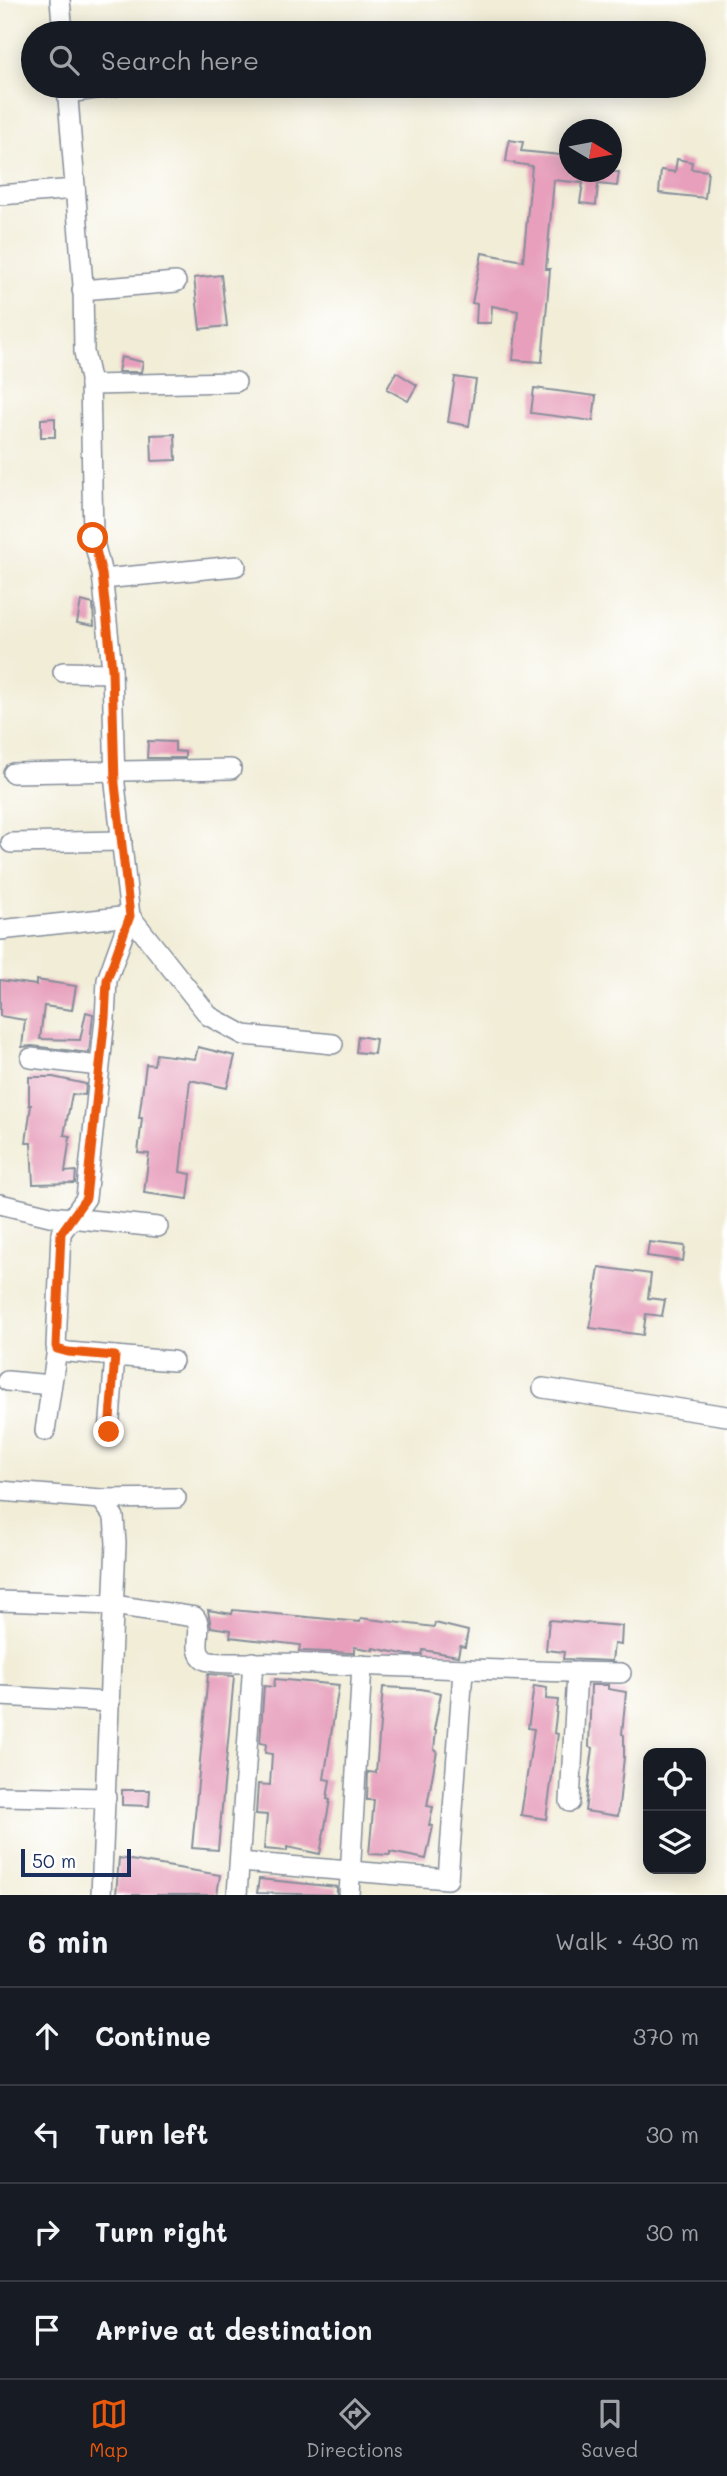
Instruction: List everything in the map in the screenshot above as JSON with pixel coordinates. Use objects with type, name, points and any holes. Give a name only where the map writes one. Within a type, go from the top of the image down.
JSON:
[{"type":"street","points":[[60,0],[62,21]]},
{"type":"street","points":[[45,1431],[57,1349],[61,1233],[86,1198],[107,980],[130,916],[115,771],[112,673],[103,579],[93,538],[90,385],[84,352],[68,98]]},
{"type":"street","points":[[0,195],[75,189]]},
{"type":"street","points":[[82,290],[176,282]]},
{"type":"street","points":[[90,385],[236,382]]},
{"type":"street","points":[[103,579],[236,566]]},
{"type":"street","points":[[63,672],[112,673]]},
{"type":"street","points":[[13,773],[231,769]]},
{"type":"street","points":[[11,844],[122,841]]},
{"type":"street","points":[[0,930],[130,916]]},
{"type":"street","points":[[130,916],[209,1016],[244,1035],[333,1044]]},
{"type":"street","points":[[31,1058],[99,1066]]},
{"type":"street","points":[[0,1204],[50,1216],[158,1227]]},
{"type":"street","points":[[57,1349],[173,1361]]},
{"type":"street","points":[[109,1432],[115,1356]]},
{"type":"street","points":[[7,1381],[51,1385]]},
{"type":"street","points":[[543,1388],[727,1416]]},
{"type":"street","points":[[0,1491],[101,1499],[176,1498]]},
{"type":"street","points":[[101,1499],[114,1517],[116,1544],[102,1895]]},
{"type":"street","points":[[0,1601],[113,1605],[195,1617],[199,1622],[198,1652],[202,1659],[210,1663],[621,1673]]},
{"type":"street","points":[[237,1895],[253,1662]]},
{"type":"street","points":[[349,1895],[362,1665]]},
{"type":"street","points":[[240,1862],[448,1879],[463,1671]]},
{"type":"street","points":[[570,1802],[578,1672]]},
{"type":"street","points":[[0,1696],[110,1702]]},
{"type":"street","points":[[0,1796],[106,1798]]},
{"type":"building","points":[[509,140],[523,142],[521,151],[559,155],[559,181],[554,180],[546,269],[550,269],[542,362],[513,360],[518,311],[492,306],[491,323],[476,323],[477,304],[472,303],[482,253],[523,261],[532,166],[506,162]]},
{"type":"building","points":[[677,159],[692,162],[691,169],[708,171],[705,198],[659,193],[661,170],[675,172]]},
{"type":"building","points":[[573,182],[618,182],[617,186],[598,184],[596,205],[580,203],[583,183]]},
{"type":"building","points":[[221,275],[227,326],[200,329],[194,278]]},
{"type":"building","points":[[121,357],[143,362],[141,372],[118,372]]},
{"type":"building","points":[[396,372],[417,385],[408,401],[387,389]]},
{"type":"building","points":[[455,377],[476,380],[469,426],[448,422]]},
{"type":"building","points":[[534,388],[596,396],[593,421],[531,413]]},
{"type":"building","points":[[55,418],[55,437],[41,437],[41,419]]},
{"type":"building","points":[[175,434],[176,460],[152,461],[151,435]]},
{"type":"building","points":[[81,601],[93,604],[94,626],[77,623]]},
{"type":"building","points":[[148,741],[175,742],[175,751],[185,752],[185,758],[147,758]]},
{"type":"building","points":[[0,980],[36,985],[36,980],[76,986],[72,1010],[44,1006],[40,1039],[80,1040],[86,1012],[93,1014],[89,1053],[22,1047],[25,1020],[0,1016]]},
{"type":"building","points":[[358,1036],[376,1039],[374,1054],[356,1052]]},
{"type":"building","points":[[198,1047],[235,1056],[227,1088],[190,1080],[180,1172],[191,1174],[188,1199],[144,1193],[149,1154],[138,1153],[142,1118],[139,1118],[146,1064],[154,1065],[156,1054],[195,1059]]},
{"type":"building","points":[[29,1077],[53,1077],[86,1084],[85,1095],[72,1094],[64,1135],[70,1136],[65,1172],[76,1171],[75,1183],[33,1184],[31,1143],[26,1143],[31,1105]]},
{"type":"building","points":[[649,1242],[685,1246],[683,1261],[647,1256]]},
{"type":"building","points":[[599,1267],[651,1274],[648,1298],[665,1300],[662,1316],[646,1314],[643,1335],[590,1328]]},
{"type":"building","points":[[208,1610],[360,1622],[361,1618],[434,1627],[435,1623],[468,1631],[465,1647],[460,1646],[458,1656],[423,1650],[422,1655],[408,1655],[354,1647],[354,1653],[299,1651],[300,1645],[230,1637],[231,1630],[211,1627]]},
{"type":"building","points":[[549,1620],[622,1626],[621,1645],[614,1644],[612,1661],[563,1659],[564,1652],[546,1650]]},
{"type":"building","points":[[208,1674],[234,1676],[218,1850],[192,1848]]},
{"type":"building","points":[[275,1679],[339,1685],[324,1779],[330,1780],[327,1799],[330,1800],[320,1854],[287,1847],[287,1851],[264,1849],[267,1815],[256,1814],[258,1784],[270,1785],[272,1754],[265,1753],[266,1744],[260,1743],[264,1686],[274,1687]]},
{"type":"building","points":[[591,1685],[608,1685],[608,1689],[626,1692],[622,1734],[624,1757],[618,1816],[585,1811],[593,1748],[589,1747]]},
{"type":"building","points":[[534,1686],[547,1688],[546,1699],[558,1700],[554,1733],[558,1734],[546,1819],[521,1815],[534,1729],[528,1728]]},
{"type":"building","points":[[383,1687],[441,1693],[434,1730],[434,1750],[437,1751],[427,1806],[433,1807],[429,1825],[433,1826],[426,1859],[390,1852],[390,1855],[369,1854],[374,1800],[367,1800],[368,1772],[376,1773]]},
{"type":"building","points":[[122,1790],[150,1790],[149,1806],[122,1805]]},
{"type":"building","points":[[119,1858],[220,1875],[217,1895],[116,1895]]},
{"type":"building","points":[[259,1879],[337,1887],[337,1895],[257,1893]]},
{"type":"route","points":[[93,538],[102,574],[112,669],[115,784],[130,916],[107,980],[86,1198],[61,1233],[56,1346],[57,1349],[68,1352],[115,1356],[109,1432]]}]
